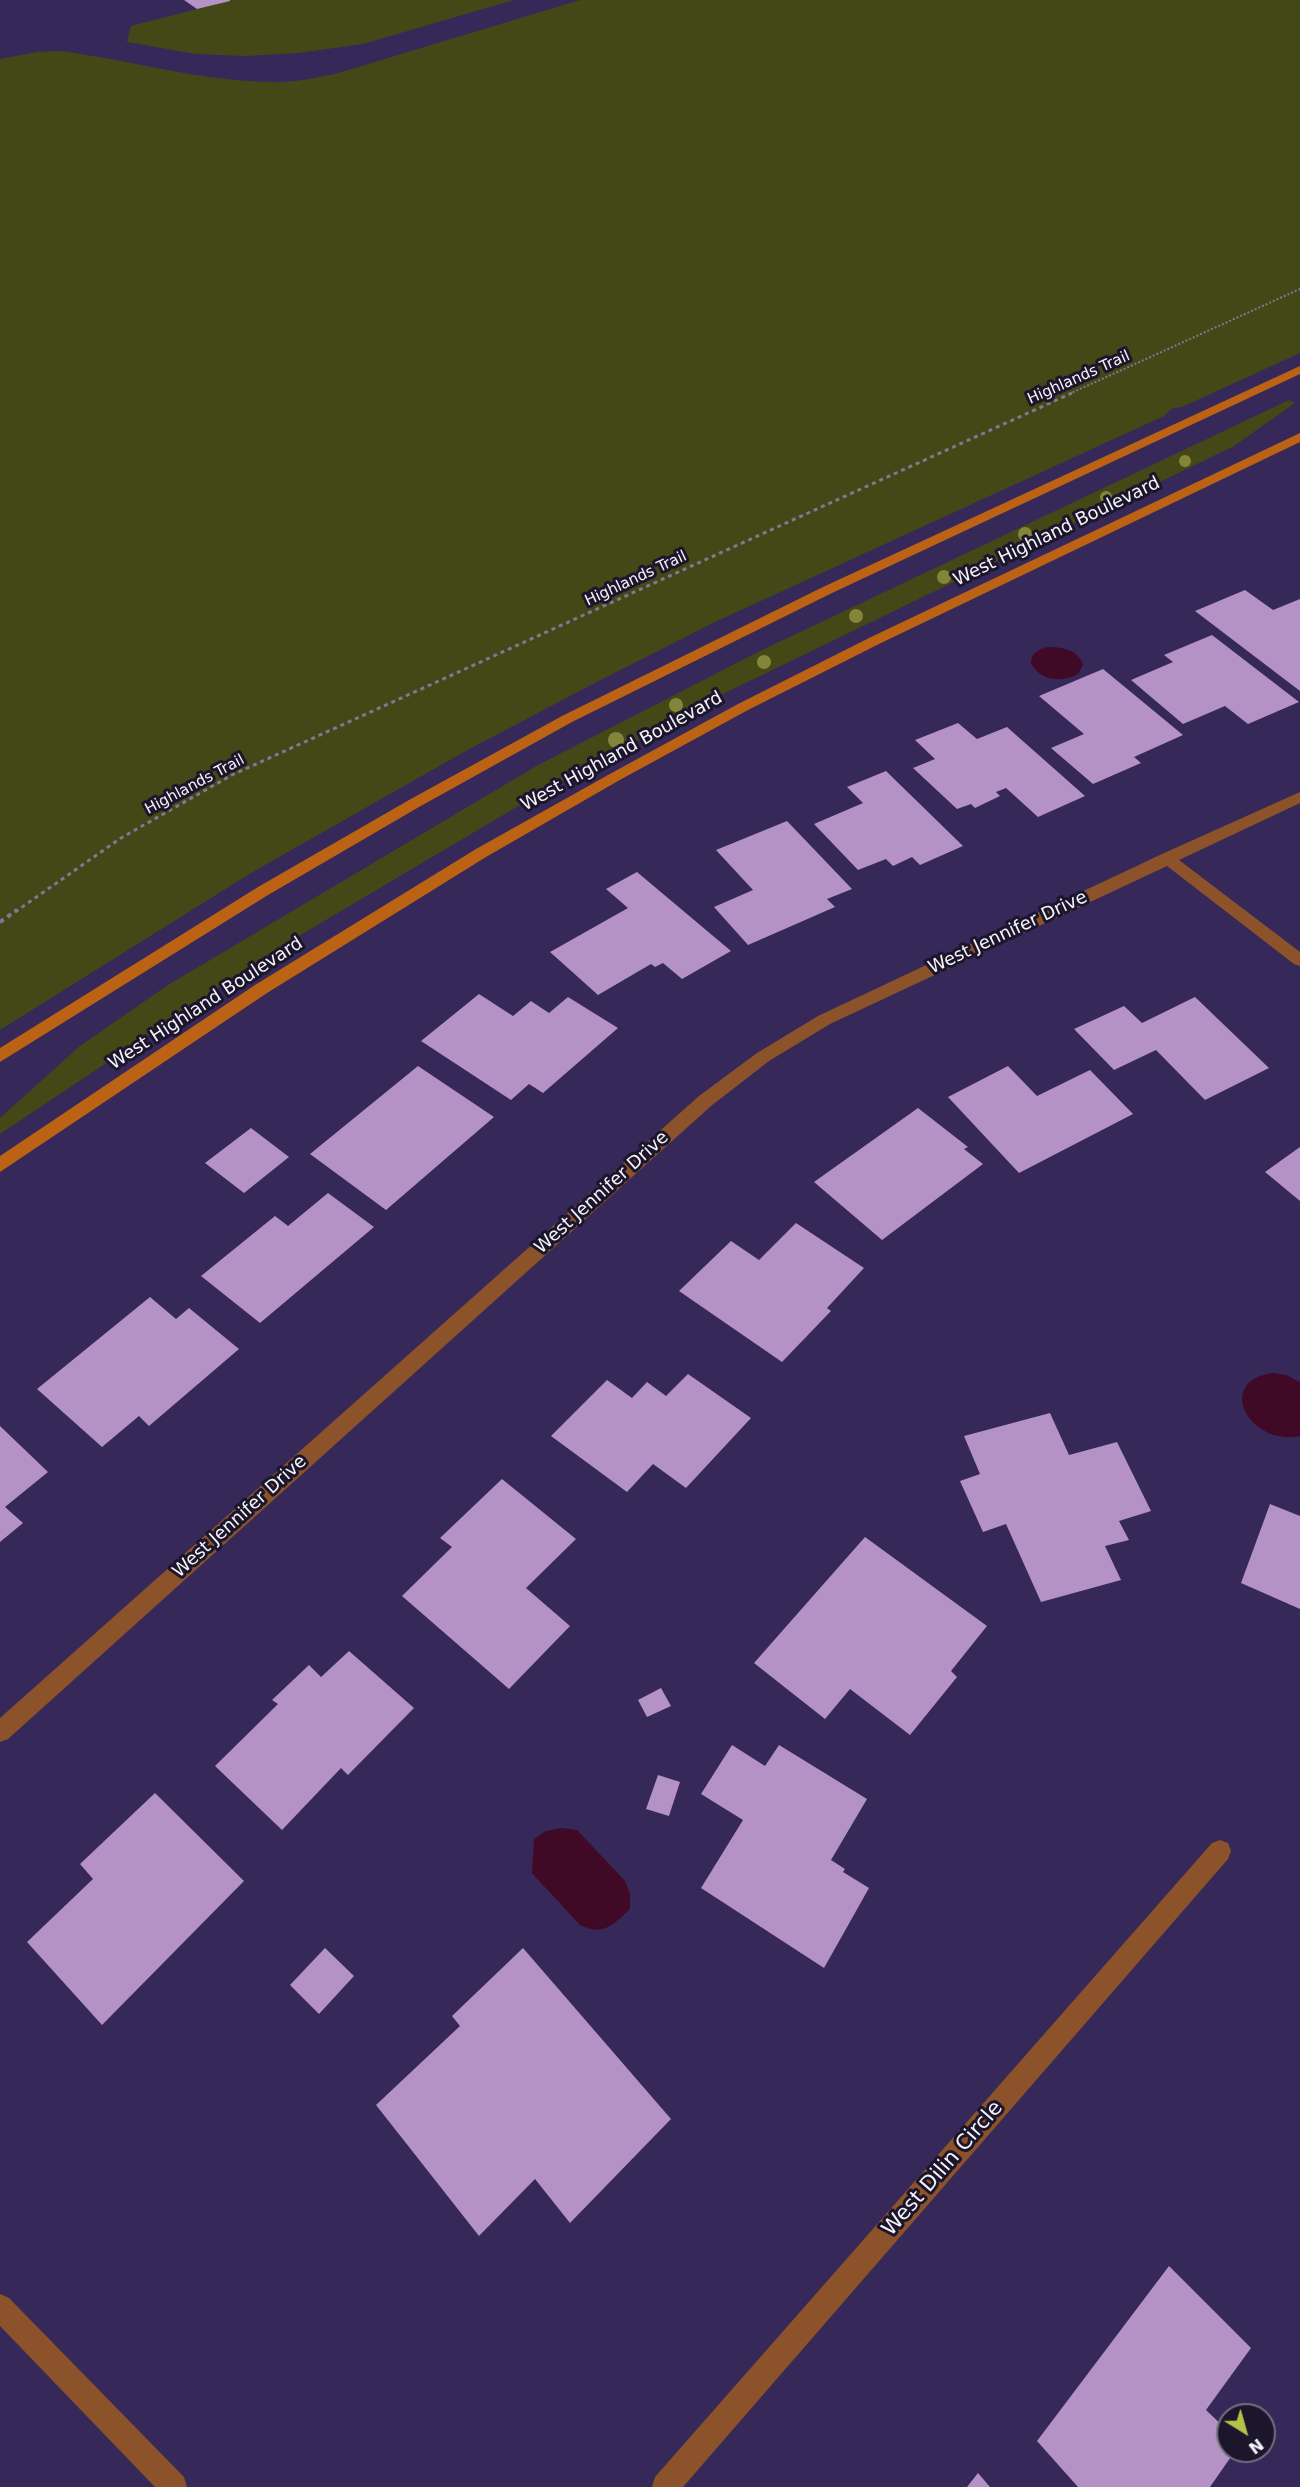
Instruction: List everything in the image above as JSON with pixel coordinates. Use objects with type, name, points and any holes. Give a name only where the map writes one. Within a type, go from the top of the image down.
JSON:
[{"type":"main road","points":[[0,1056],[180,941],[357,835],[514,748],[668,668],[829,590],[1300,370]]},
{"type":"main road","name":"West Highland Boulevard","points":[[0,1166],[261,989],[481,853],[602,784],[743,707],[866,645],[1300,437]]},
{"type":"street","name":"West Jennifer Drive","points":[[0,1732],[696,1109],[764,1057],[824,1020],[1300,797]]},
{"type":"street","points":[[1167,858],[1300,960]]},
{"type":"street","name":"West Dilin Circle","points":[[665,2487],[1220,1851]]},
{"type":"street","points":[[0,2307],[174,2487]]},
{"type":"path","name":"Highlands Trail","points":[[0,922],[121,838],[232,775],[1300,289]]},
{"type":"green space","points":[[232,0],[514,0],[363,44],[298,53],[246,56],[196,54],[127,42],[131,26]]},
{"type":"green space","points":[[580,0],[1300,0],[1300,353],[1182,407],[1173,408],[1164,416],[715,622],[589,686],[464,752],[251,873],[0,1030],[0,59],[37,52],[60,51],[218,78],[244,81],[295,81],[335,74]]},
{"type":"green space","points":[[1289,400],[1295,403],[1234,446],[727,692],[530,799],[277,949],[0,1134],[0,1118],[80,1046],[168,985],[538,765],[758,652]]},
{"type":"shaded area","points":[[1047,647],[1063,648],[1077,655],[1083,665],[1078,674],[1065,679],[1052,679],[1040,674],[1031,660],[1036,652]]},
{"type":"shaded area","points":[[1274,1373],[1286,1375],[1300,1382],[1300,1436],[1282,1437],[1266,1432],[1254,1423],[1245,1411],[1242,1399],[1245,1387],[1256,1378]]},
{"type":"shaded area","points":[[562,1828],[577,1830],[625,1881],[630,1894],[630,1909],[608,1927],[595,1930],[580,1925],[532,1873],[534,1839],[546,1831]]},
{"type":"building","points":[[184,0],[230,0],[230,1],[197,9]]},
{"type":"building","points":[[1245,590],[1273,610],[1300,599],[1300,691],[1195,611]]},
{"type":"building","points":[[1212,635],[1299,702],[1248,724],[1225,706],[1183,724],[1131,680],[1173,662],[1164,655]]},
{"type":"building","points":[[1103,669],[1183,735],[1134,757],[1141,763],[1093,784],[1051,748],[1084,734],[1039,696]]},
{"type":"building","points":[[958,723],[977,739],[1007,727],[1085,796],[1038,817],[1006,788],[996,792],[1000,796],[975,808],[971,804],[957,809],[913,768],[935,759],[915,740]]},
{"type":"building","points":[[886,771],[963,846],[920,865],[912,857],[893,866],[886,859],[858,870],[814,824],[863,803],[847,787]]},
{"type":"building","points":[[787,821],[852,889],[827,899],[835,907],[748,945],[714,907],[753,890],[716,850]]},
{"type":"building","points":[[637,872],[731,951],[682,979],[663,963],[655,967],[651,964],[598,995],[550,952],[628,908],[606,889]]},
{"type":"building","points":[[479,994],[513,1016],[531,1001],[549,1013],[568,997],[618,1028],[543,1093],[529,1084],[511,1100],[421,1041]]},
{"type":"building","points":[[1195,997],[1269,1068],[1205,1100],[1156,1050],[1114,1070],[1074,1029],[1124,1006],[1142,1023]]},
{"type":"building","points":[[418,1066],[494,1117],[386,1210],[310,1154]]},
{"type":"building","points":[[1008,1066],[1037,1096],[1090,1070],[1133,1114],[1019,1173],[948,1097]]},
{"type":"building","points":[[918,1108],[968,1147],[964,1149],[983,1164],[882,1240],[814,1182]]},
{"type":"building","points":[[251,1128],[289,1157],[244,1193],[205,1163]]},
{"type":"building","points":[[1300,1147],[1300,1201],[1265,1172]]},
{"type":"building","points":[[328,1193],[374,1227],[260,1323],[201,1276],[275,1216],[288,1226]]},
{"type":"building","points":[[796,1223],[864,1268],[827,1308],[831,1311],[782,1362],[679,1291],[731,1241],[759,1260]]},
{"type":"building","points":[[150,1297],[176,1319],[189,1308],[239,1349],[149,1426],[139,1416],[102,1447],[37,1389]]},
{"type":"building","points":[[688,1374],[751,1418],[686,1488],[653,1464],[627,1492],[551,1436],[607,1380],[632,1398],[647,1382],[666,1396]]},
{"type":"building","points":[[1050,1413],[1069,1455],[1117,1442],[1151,1511],[1119,1521],[1129,1540],[1105,1546],[1121,1580],[1041,1602],[1006,1524],[983,1532],[960,1481],[980,1474],[964,1436]]},
{"type":"building","points":[[0,1426],[48,1472],[5,1507],[23,1523],[0,1542]]},
{"type":"building","points":[[502,1479],[576,1539],[526,1588],[570,1626],[509,1689],[402,1596],[452,1547],[440,1538]]},
{"type":"building","points":[[1270,1504],[1300,1516],[1300,1609],[1241,1583]]},
{"type":"building","points":[[865,1537],[987,1626],[951,1671],[957,1677],[910,1735],[850,1689],[825,1719],[754,1663]]},
{"type":"building","points":[[349,1651],[414,1708],[348,1775],[341,1768],[282,1830],[215,1766],[278,1704],[272,1700],[309,1665],[321,1677]]},
{"type":"building","points":[[661,1688],[671,1706],[647,1717],[638,1700]]},
{"type":"building","points":[[732,1745],[765,1766],[779,1745],[867,1799],[831,1860],[845,1869],[843,1872],[869,1888],[824,1968],[701,1888],[743,1820],[701,1794]]},
{"type":"building","points":[[658,1775],[680,1782],[669,1816],[646,1809]]},
{"type":"building","points":[[155,1793],[244,1881],[102,2025],[27,1942],[93,1879],[80,1864]]},
{"type":"building","points":[[325,1948],[354,1976],[319,2014],[290,1985]]},
{"type":"building","points":[[523,1948],[671,2119],[570,2223],[535,2179],[479,2236],[376,2105],[460,2026],[452,2016]]},
{"type":"building","points":[[1169,2266],[1251,2348],[1206,2410],[1216,2420],[1216,2463],[1227,2463],[1210,2487],[1078,2487],[1037,2441]]},
{"type":"building","points":[[978,2473],[990,2487],[967,2487]]}]
